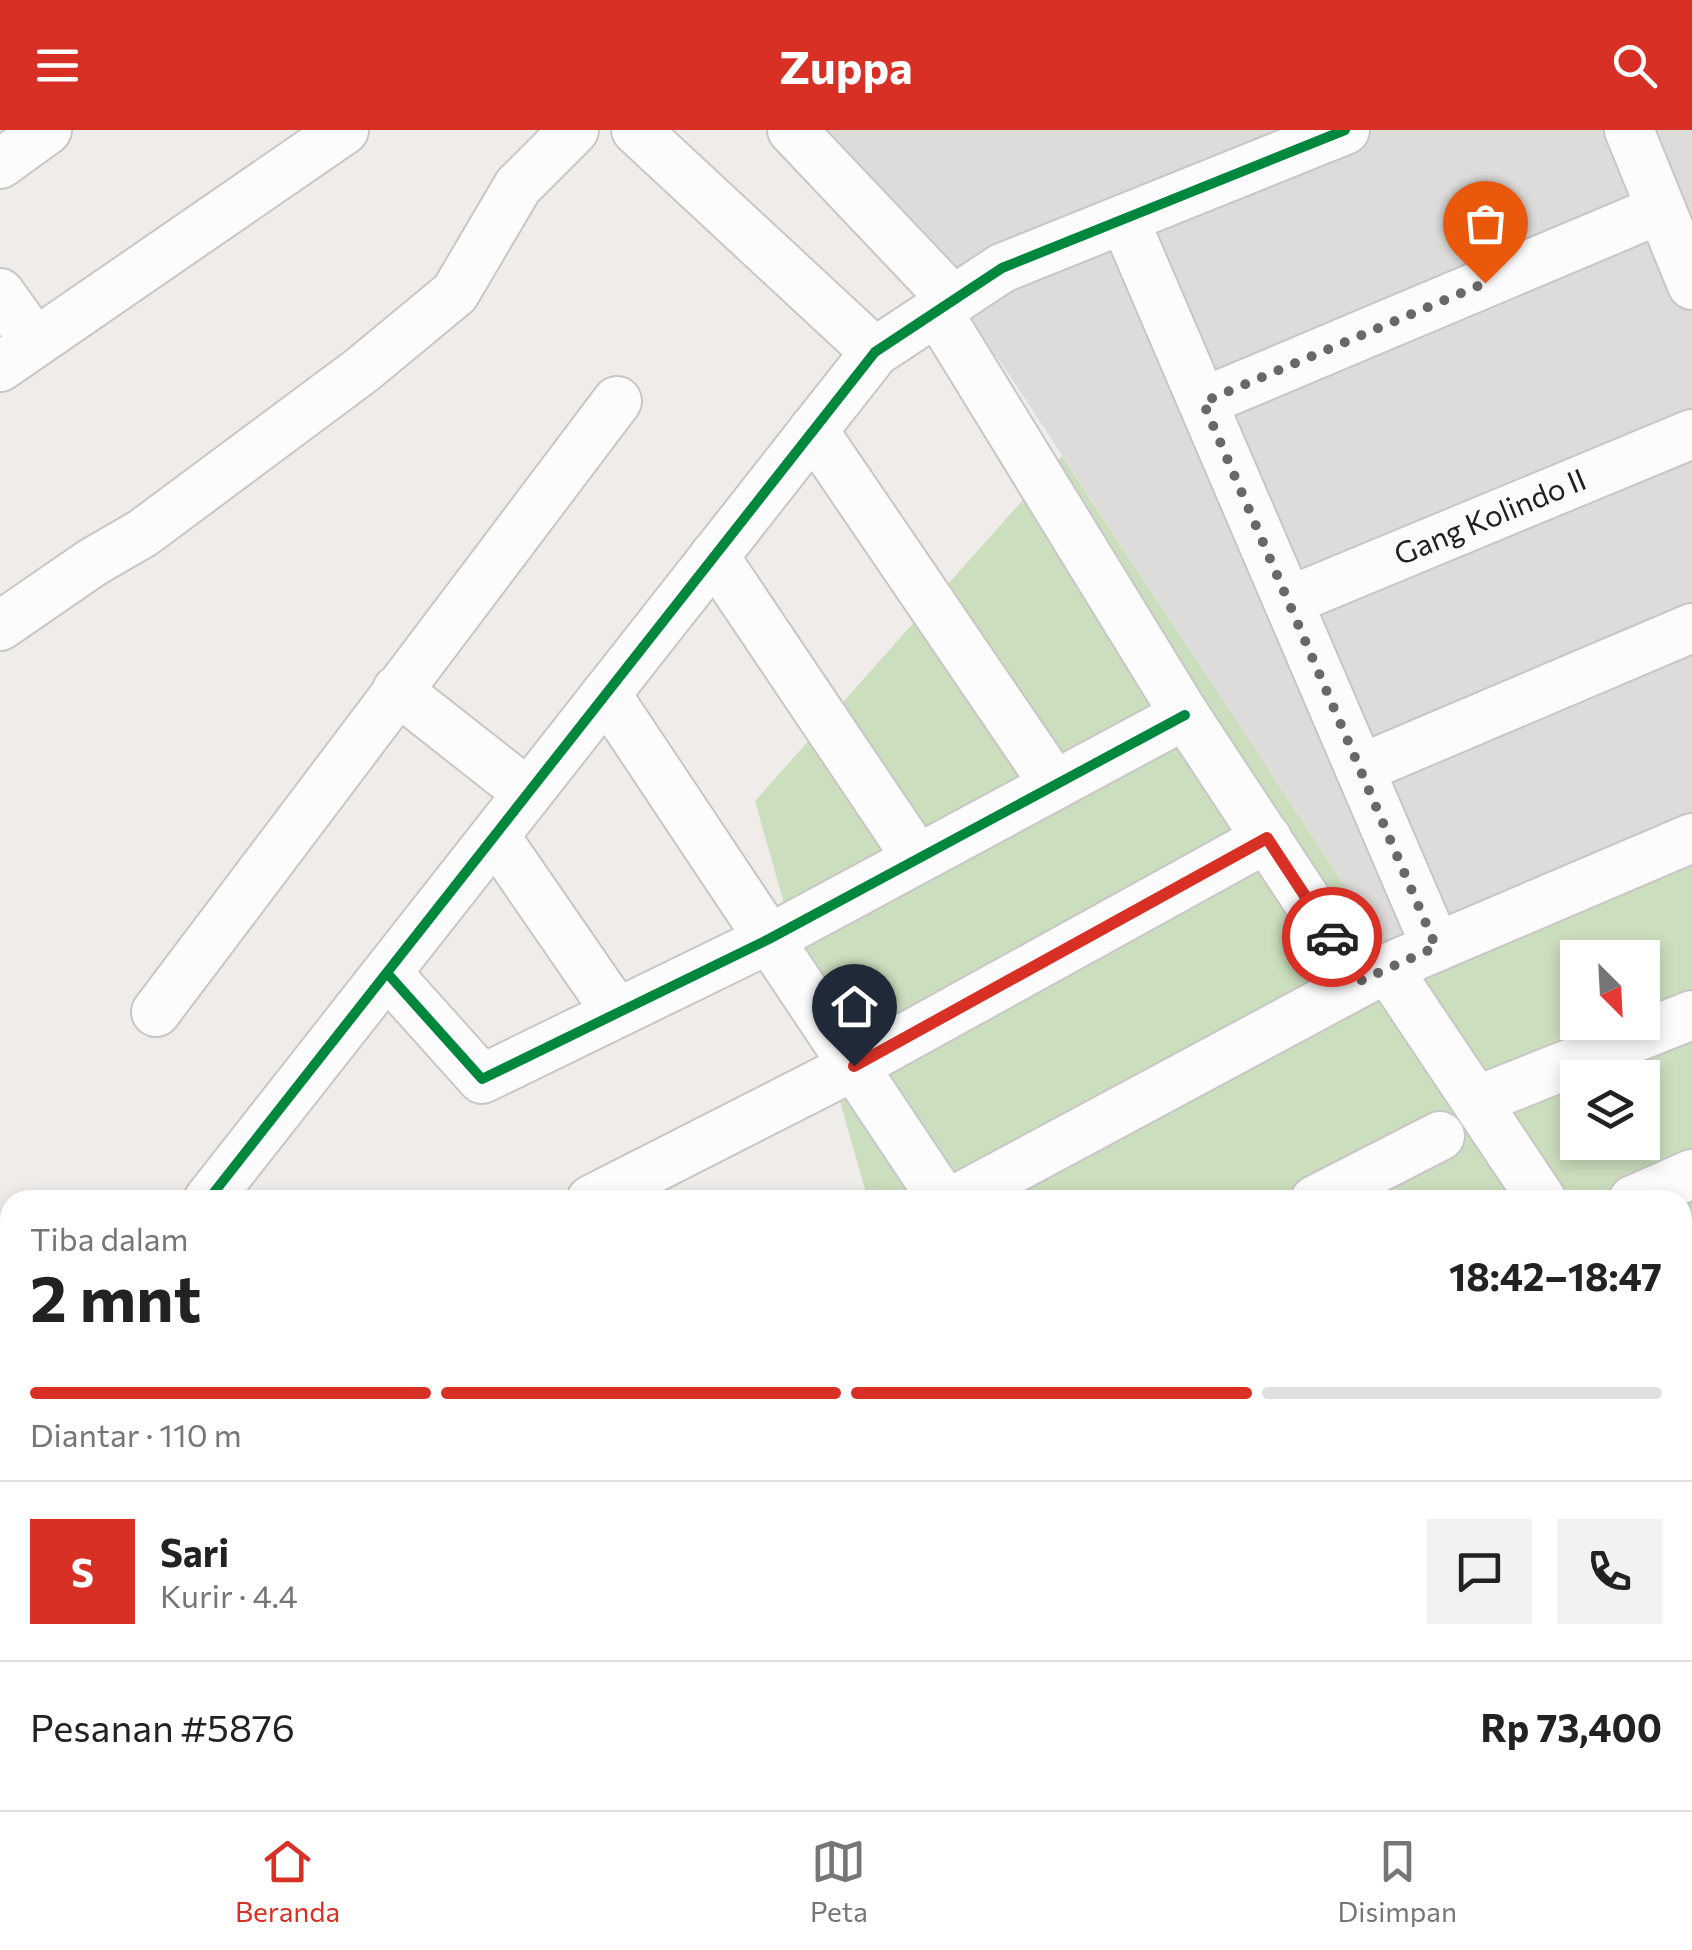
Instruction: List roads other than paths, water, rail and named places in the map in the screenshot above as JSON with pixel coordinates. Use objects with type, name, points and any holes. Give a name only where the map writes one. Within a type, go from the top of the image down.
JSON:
[{"type":"street","points":[[0,164],[47,130]]},
{"type":"street","points":[[0,294],[17,355],[344,130]]},
{"type":"street","points":[[0,626],[92,562],[143,533],[362,370],[455,292],[518,186],[574,130]]},
{"type":"street","points":[[636,130],[876,352]]},
{"type":"street","points":[[792,130],[945,305],[1185,714],[1267,838],[1476,1101],[1535,1190]]},
{"type":"street","points":[[216,1190],[876,352],[1002,268],[1345,130]]},
{"type":"street","points":[[1628,130],[1689,270]]},
{"type":"street","points":[[1203,402],[1661,209]]},
{"type":"street","points":[[1124,219],[1436,947]]},
{"type":"street","points":[[156,1012],[617,401]]},
{"type":"street","points":[[814,430],[1054,784]]},
{"type":"street","name":"Gang Kolindo II","points":[[1289,601],[1692,434]]},
{"type":"street","points":[[714,556],[917,858]]},
{"type":"street","points":[[1360,769],[1692,628]]},
{"type":"street","points":[[398,690],[528,793]]},
{"type":"street","points":[[606,694],[936,1190]]},
{"type":"street","points":[[386,973],[482,1079],[769,939],[1185,714]]},
{"type":"street","points":[[495,836],[618,1013]]},
{"type":"street","points":[[611,1190],[854,1066],[1267,838]]},
{"type":"street","points":[[974,1190],[1374,974],[1692,838]]},
{"type":"street","points":[[1476,1101],[1692,1015]]},
{"type":"street","points":[[1335,1190],[1440,1136]]}]
